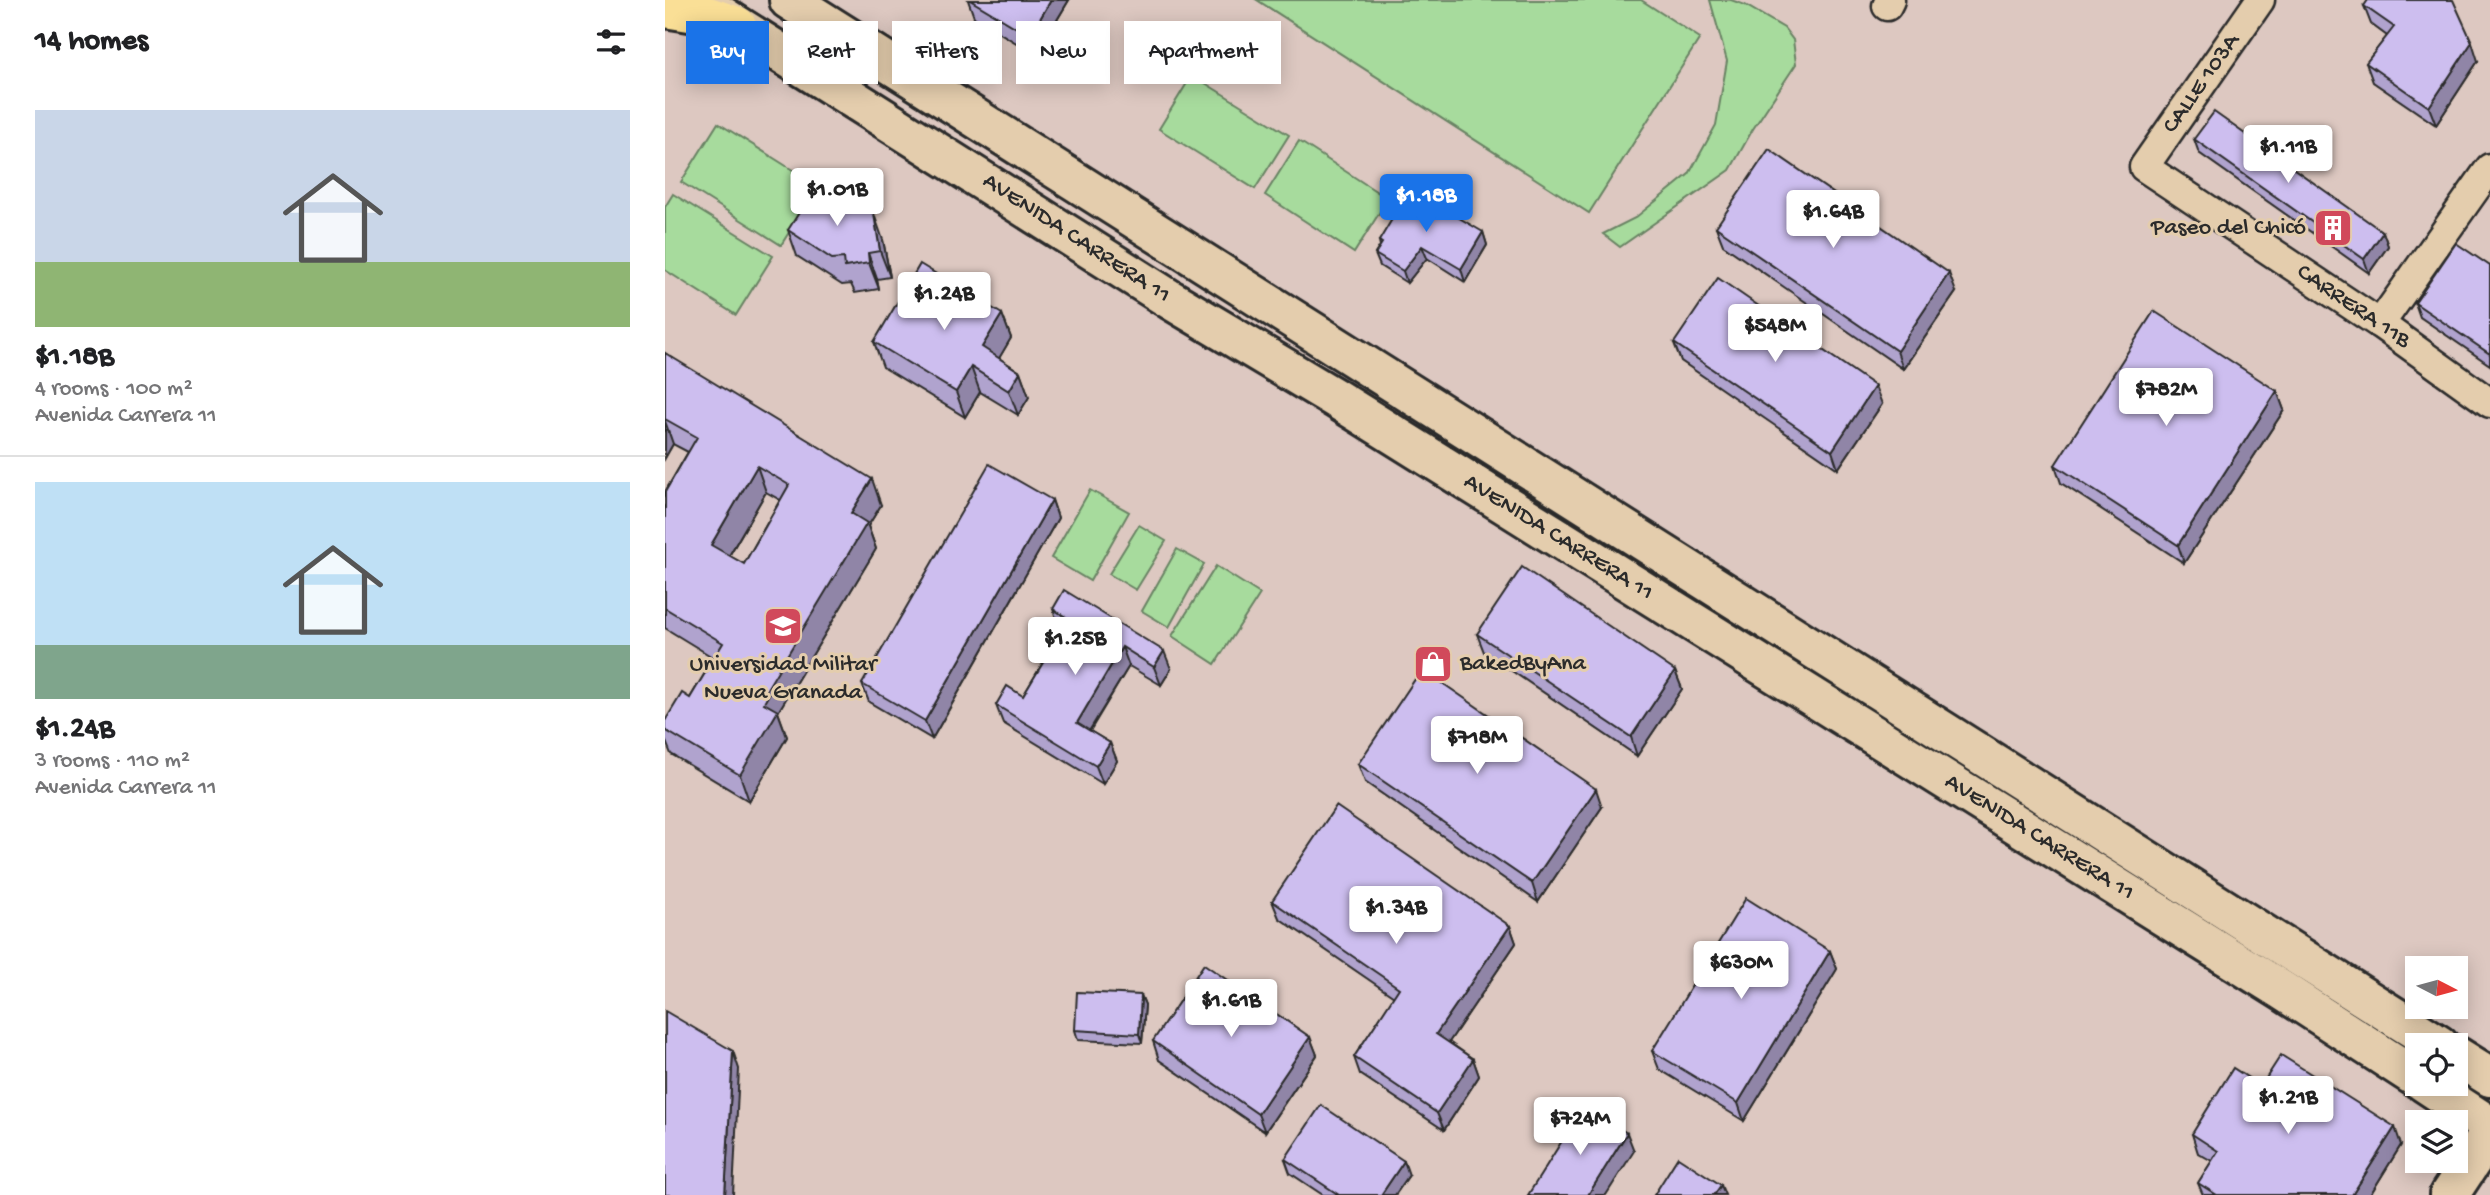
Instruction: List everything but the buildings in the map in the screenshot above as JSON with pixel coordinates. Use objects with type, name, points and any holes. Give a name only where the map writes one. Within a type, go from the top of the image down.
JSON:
[{"type":"main road","name":"AVENIDA CARRERA 11","points":[[698,0],[730,21]]},
{"type":"main road","name":"AVENIDA CARRERA 11","points":[[789,0],[2420,1033]]},
{"type":"main road","points":[[665,8],[702,14],[722,21]]},
{"type":"main road","name":"AVENIDA CARRERA 11","points":[[769,46],[1171,300],[1335,398],[2283,991],[2405,1070]]},
{"type":"main road","points":[[2468,1055],[2490,1054]]},
{"type":"main road","points":[[2468,1063],[2490,1077]]},
{"type":"main road","points":[[2444,1096],[2490,1126]]},
{"type":"main road","points":[[2454,1177],[2490,1133]]},
{"type":"street","name":"CALLE 103A","points":[[2144,167],[2260,0]]},
{"type":"street","name":"CARRERA 11B","points":[[2144,167],[2380,324],[2490,403]]},
{"type":"street","points":[[2380,324],[2490,167]]},
{"type":"green space","points":[[1257,0],[1641,0],[1700,38],[1589,213]]},
{"type":"green space","points":[[1710,0],[1731,0],[1745,5],[1784,28],[1793,40],[1796,64],[1753,129],[1730,170],[1620,247],[1603,234],[1635,218],[1689,174],[1716,125],[1727,61]]},
{"type":"green space","points":[[1186,84],[1207,84],[1289,135],[1255,189],[1159,129]]},
{"type":"green space","points":[[718,123],[818,186],[781,245],[681,182]]},
{"type":"green space","points":[[1299,141],[1388,199],[1354,253],[1265,195]]},
{"type":"green space","points":[[673,194],[773,256],[736,315],[665,270],[665,207]]},
{"type":"green space","points":[[1090,490],[1129,512],[1090,581],[1051,558]]},
{"type":"green space","points":[[1139,525],[1166,541],[1136,590],[1109,574]]},
{"type":"green space","points":[[1177,549],[1204,564],[1169,627],[1142,611]]},
{"type":"green space","points":[[1216,566],[1260,594],[1215,664],[1172,636]]},
{"type":"place","name":"Paseo del Chicó","points":[[2333,228]]},
{"type":"place","name":"Universidad Militar Nueva Granada","points":[[783,626]]},
{"type":"place","name":"BakedByAna","points":[[1433,664]]}]
